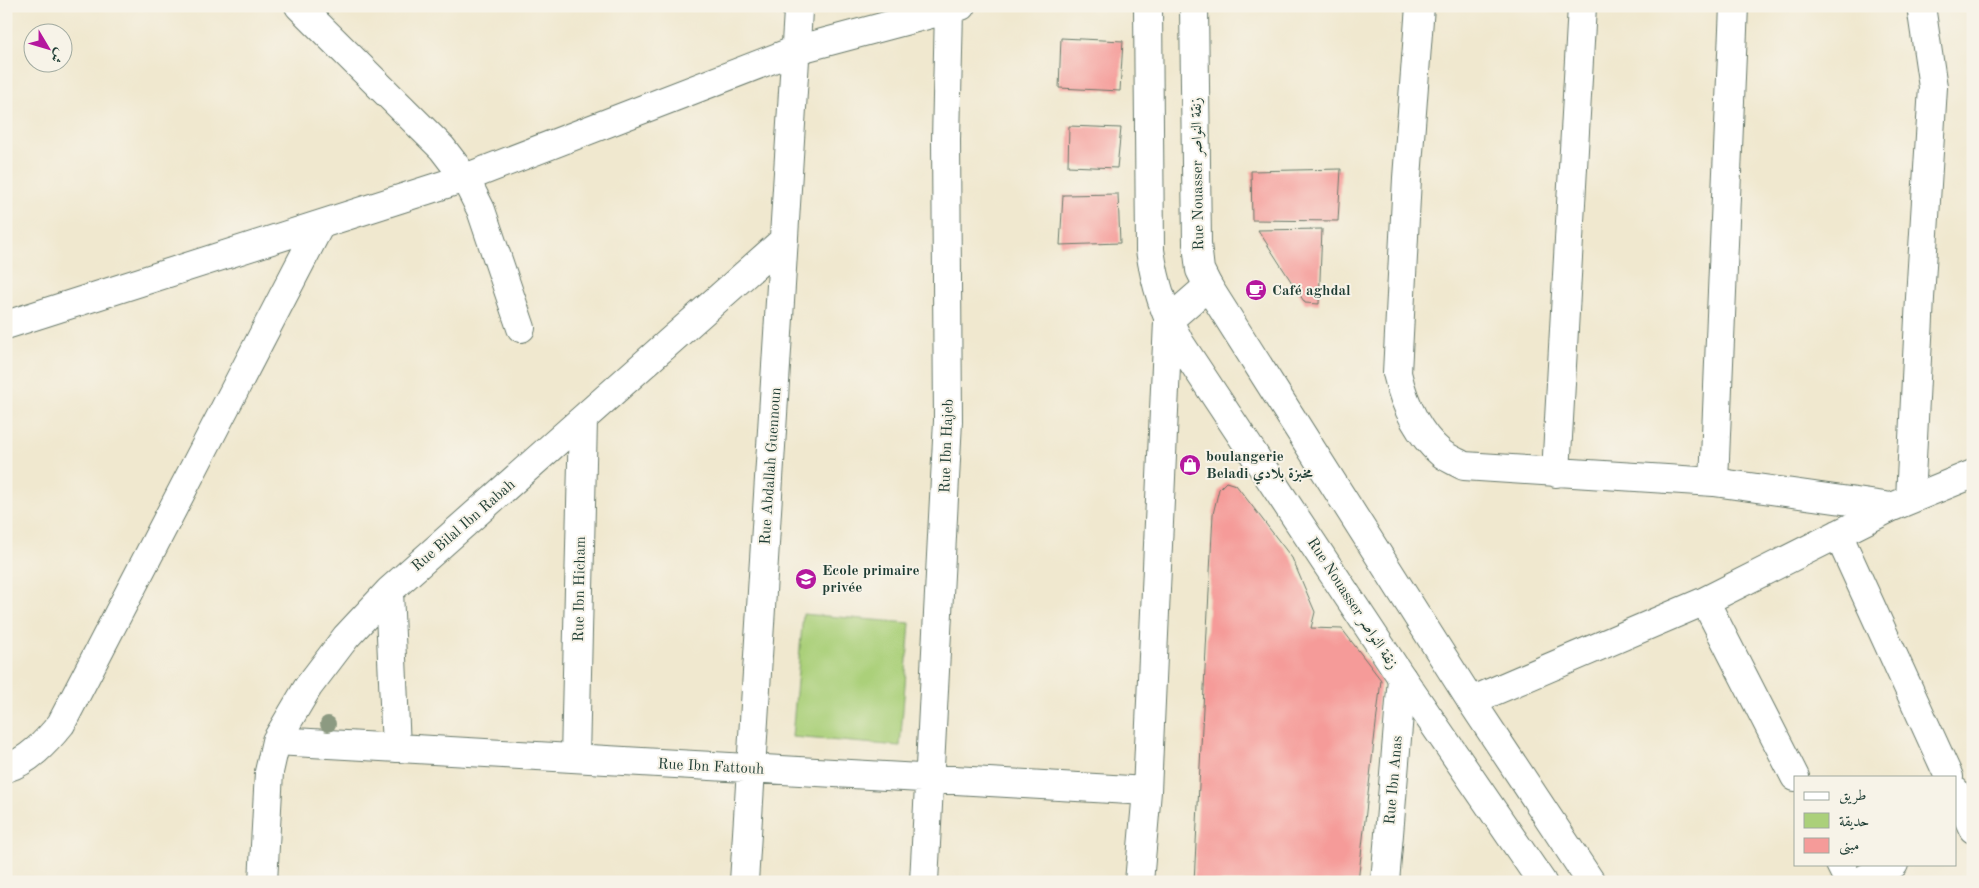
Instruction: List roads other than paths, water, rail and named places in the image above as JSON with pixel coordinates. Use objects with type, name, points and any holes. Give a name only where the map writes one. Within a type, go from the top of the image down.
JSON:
[{"type":"street","points":[[299,6],[442,148],[466,178],[481,210],[521,328]]},
{"type":"street","name":"Rue Abdallah Guennoun","points":[[744,882],[796,50],[798,11],[796,6]]},
{"type":"street","name":"Rue Nouasser زنقة النواصر","points":[[1148,6],[1150,250],[1160,298],[1168,321],[1180,343],[1402,678],[1542,882]]},
{"type":"street","name":"Rue Nouasser زنقة النواصر","points":[[1194,6],[1197,244],[1200,270],[1208,286],[1471,701],[1592,882]]},
{"type":"street","points":[[1420,6],[1407,178],[1397,373],[1403,399],[1416,424],[1441,453],[1464,466],[1714,482],[1901,503]]},
{"type":"street","points":[[1556,473],[1582,6]]},
{"type":"street","points":[[1714,482],[1734,6]]},
{"type":"street","points":[[1901,503],[1920,298],[1933,87],[1921,6]]},
{"type":"street","points":[[6,325],[466,178],[796,50],[955,8]]},
{"type":"street","name":"Rue Ibn Hajeb","points":[[924,882],[948,421],[946,140],[955,8]]},
{"type":"street","points":[[6,768],[13,766],[40,748],[61,724],[320,225]]},
{"type":"street","name":"Rue Bilal Ibn Rabah","points":[[263,882],[269,772],[276,741],[308,687],[346,637],[389,591],[784,240]]},
{"type":"street","points":[[1168,321],[1208,286]]},
{"type":"street","name":"Rue Nouasser زنقة النواصر","points":[[1139,882],[1147,791],[1168,321]]},
{"type":"street","name":"Rue Ibn Hicham","points":[[575,758],[583,420]]},
{"type":"street","points":[[1471,701],[1705,601],[1901,503],[1973,474]]},
{"type":"street","points":[[1838,534],[1949,776]]},
{"type":"street","points":[[389,591],[396,748]]},
{"type":"street","points":[[1705,601],[1794,776]]},
{"type":"street","name":"Rue Ibn Anas","points":[[1385,882],[1402,678]]},
{"type":"street","name":"Rue Ibn Fattouh","points":[[276,741],[1147,791]]},
{"type":"street","points":[[1956,794],[1968,830]]},
{"type":"street","points":[[1841,866],[1849,882]]},
{"type":"street","points":[[1858,882],[1890,866]]},
{"type":"place","name":"Café aghdal","points":[[1256,290]]},
{"type":"place","name":"boulangerie Beladi مخبزة بلادي","points":[[1190,465]]},
{"type":"place","name":"Ecole primaire privée","points":[[806,579]]}]
